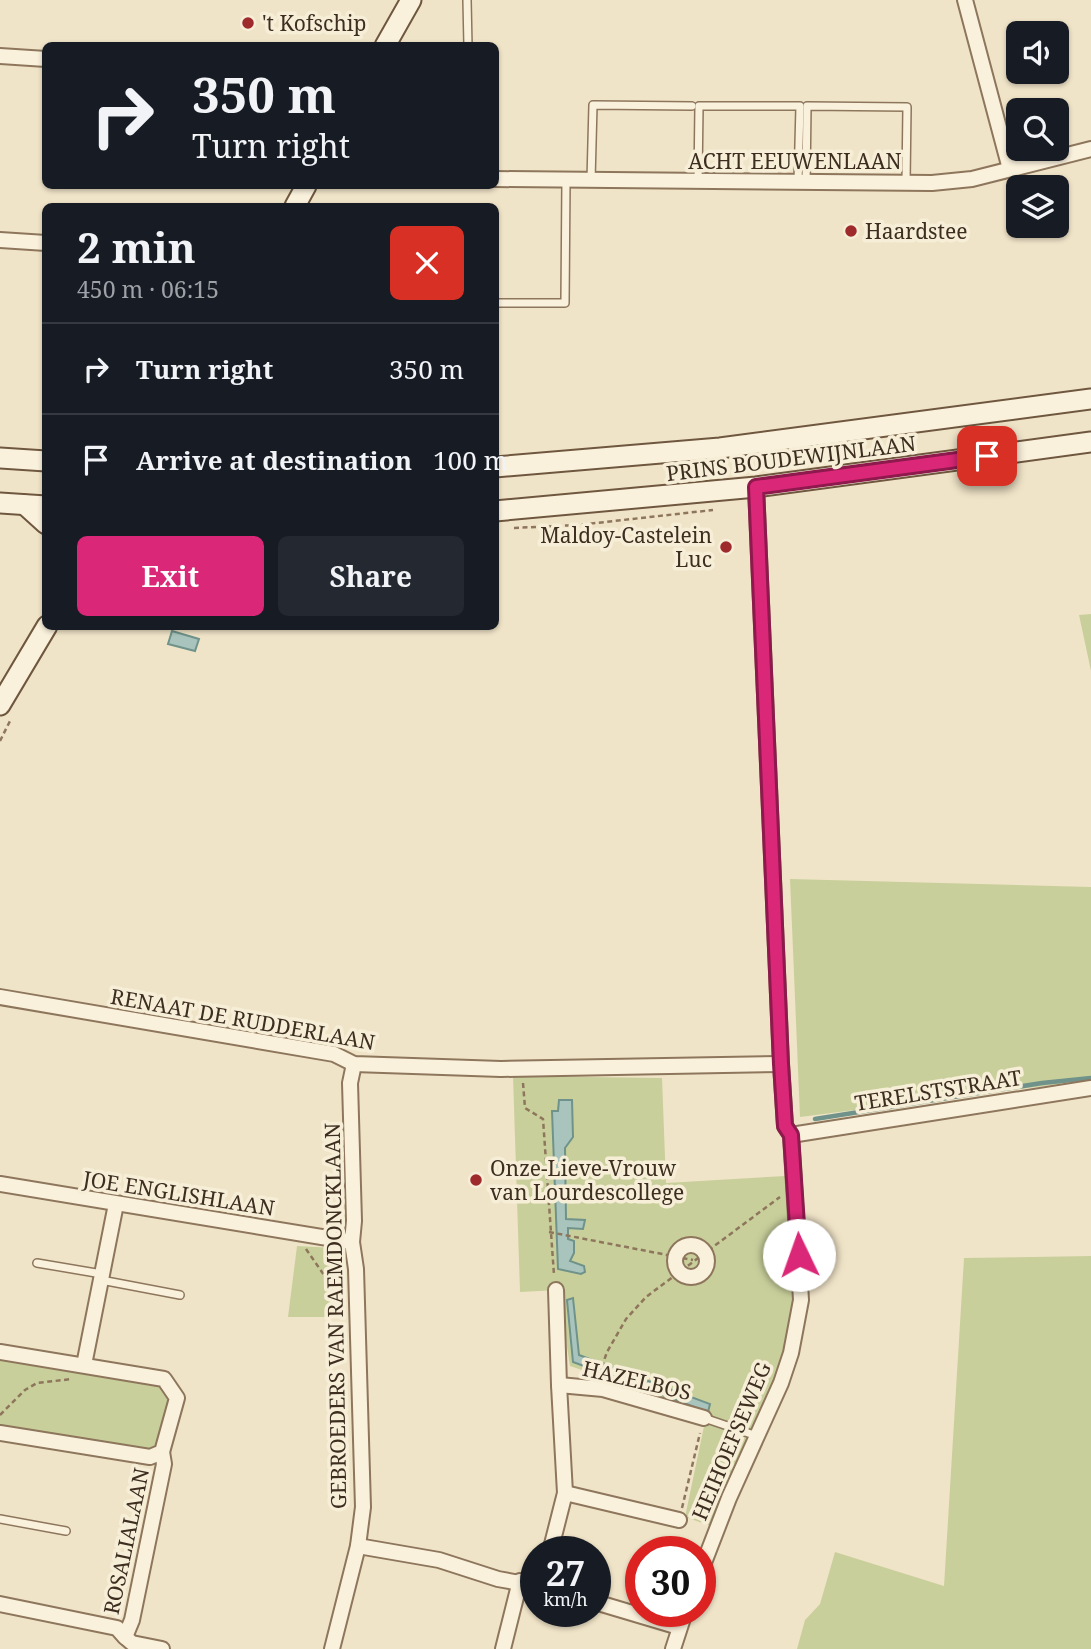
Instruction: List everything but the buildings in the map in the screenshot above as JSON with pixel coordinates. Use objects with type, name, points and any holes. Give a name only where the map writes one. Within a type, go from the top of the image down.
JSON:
[{"type":"main road","points":[[386,42],[411,0]]},
{"type":"main road","name":"PRINS BOUDEWIJNLAAN","points":[[499,467],[720,448],[1091,399]]},
{"type":"main road","name":"PRINS BOUDEWIJNLAAN","points":[[499,511],[710,501],[756,487],[1091,442]]},
{"type":"main road","points":[[0,458],[42,461]]},
{"type":"main road","points":[[0,503],[42,506]]},
{"type":"main road","points":[[25,505],[42,520]]},
{"type":"main road","points":[[0,705],[45,630]]},
{"type":"street","points":[[965,0],[1010,169]]},
{"type":"street","points":[[0,56],[42,59]]},
{"type":"street","name":"ACHT EEUWENLAAN","points":[[499,179],[906,182],[972,179],[1091,149]]},
{"type":"street","points":[[0,240],[42,243]]},
{"type":"street","name":"HEIHOEFSEWEG","points":[[713,1536],[748,1433],[781,1383],[801,1300],[791,1135],[785,1126],[781,1064],[756,487]]},
{"type":"street","name":"RENAAT DE RUDDERLAAN","points":[[0,997],[334,1054],[354,1064],[522,1069],[781,1064]]},
{"type":"street","name":"GEBROEDERS VAN RAEMDONCKLAAN","points":[[332,1649],[358,1546],[363,1507],[356,1269],[352,1242],[354,1221],[350,1083],[354,1064]]},
{"type":"street","name":"TERELSTSTRAAT","points":[[791,1135],[1091,1088]]},
{"type":"street","name":"JOE ENGLISHLAAN","points":[[0,1184],[352,1242]]},
{"type":"street","points":[[83,1365],[116,1204]]},
{"type":"street","points":[[691,1245],[700,1256],[707,1261],[704,1271],[694,1276],[680,1273],[676,1255],[681,1248],[691,1245]]},
{"type":"street","name":"HAZELBOS","points":[[554,1536],[565,1493],[556,1290]]},
{"type":"street","name":"ROSALIALAAN","points":[[0,1352],[163,1379],[172,1387],[177,1398],[162,1452],[164,1464],[132,1620],[125,1637]]},
{"type":"street","name":"HAZELBOS","points":[[559,1385],[603,1389],[704,1418]]},
{"type":"street","points":[[0,1433],[150,1457],[162,1452]]},
{"type":"street","points":[[565,1493],[679,1520]]},
{"type":"street","points":[[358,1546],[439,1560],[498,1579],[520,1581],[503,1649]]},
{"type":"street","name":"ROSALIALAAN","points":[[0,1604],[117,1628],[132,1643],[162,1649]]},
{"type":"street","points":[[674,1649],[679,1627]]},
{"type":"lane","points":[[467,0],[468,42]]},
{"type":"lane","points":[[591,181],[593,105],[692,106]]},
{"type":"lane","points":[[698,181],[699,106],[800,106],[802,182]]},
{"type":"lane","points":[[802,182],[807,106],[907,107],[906,182]]},
{"type":"lane","points":[[499,303],[565,303],[566,180]]},
{"type":"lane","points":[[37,1263],[180,1295]]},
{"type":"lane","points":[[704,1418],[748,1433]]},
{"type":"lane","points":[[0,1519],[66,1531]]},
{"type":"path","points":[[509,528],[578,525],[710,501],[722,508]]},
{"type":"path","points":[[522,1069],[524,1108],[543,1119],[549,1232],[556,1290]]},
{"type":"path","points":[[596,1384],[607,1352],[633,1311],[646,1297],[782,1196]]},
{"type":"path","points":[[549,1232],[676,1255],[700,1256]]},
{"type":"path","points":[[293,1233],[358,1326]]},
{"type":"path","points":[[0,1415],[25,1390],[37,1383],[79,1376],[83,1365]]},
{"type":"path","points":[[679,1520],[704,1418]]},
{"type":"green space","points":[[1091,614],[1091,671],[1079,615]]},
{"type":"green space","points":[[790,879],[1091,887],[1091,1080],[800,1117]]},
{"type":"green space","points":[[513,1076],[662,1078],[666,1183],[785,1176],[796,1300],[789,1349],[714,1527],[685,1517],[707,1412],[570,1366],[558,1290],[520,1292]]},
{"type":"green space","points":[[297,1246],[335,1248],[342,1257],[343,1317],[288,1317]]},
{"type":"green space","points":[[1091,1256],[1091,1649],[797,1649],[805,1620],[820,1604],[835,1552],[944,1586],[964,1258]]},
{"type":"green space","points":[[0,1357],[149,1382],[163,1389],[171,1399],[161,1445],[153,1451],[0,1428]]},
{"type":"water","points":[[172,631],[199,639],[195,651],[168,644]]},
{"type":"water","points":[[559,1100],[572,1100],[573,1137],[565,1148],[566,1219],[585,1220],[583,1229],[568,1228],[568,1239],[574,1241],[574,1253],[570,1261],[584,1266],[585,1272],[581,1274],[558,1269],[552,1111],[558,1111]]},
{"type":"water","points":[[573,1298],[579,1355],[710,1404],[708,1412],[573,1362],[567,1300]]},
{"type":"waterway","points":[[815,1119],[1042,1083],[1091,1078]]},
{"type":"place","name":"'t Kofschip","points":[[248,23]]},
{"type":"place","name":"Haardstee","points":[[851,231]]},
{"type":"place","name":"Maldoy-Castelein Luc","points":[[726,547]]},
{"type":"place","name":"Onze-Lieve-Vrouw van Lourdescollege","points":[[476,1180]]},
{"type":"route","points":[[799,1255],[791,1135],[785,1126],[781,1064],[782,1032],[756,487],[987,456]]}]
